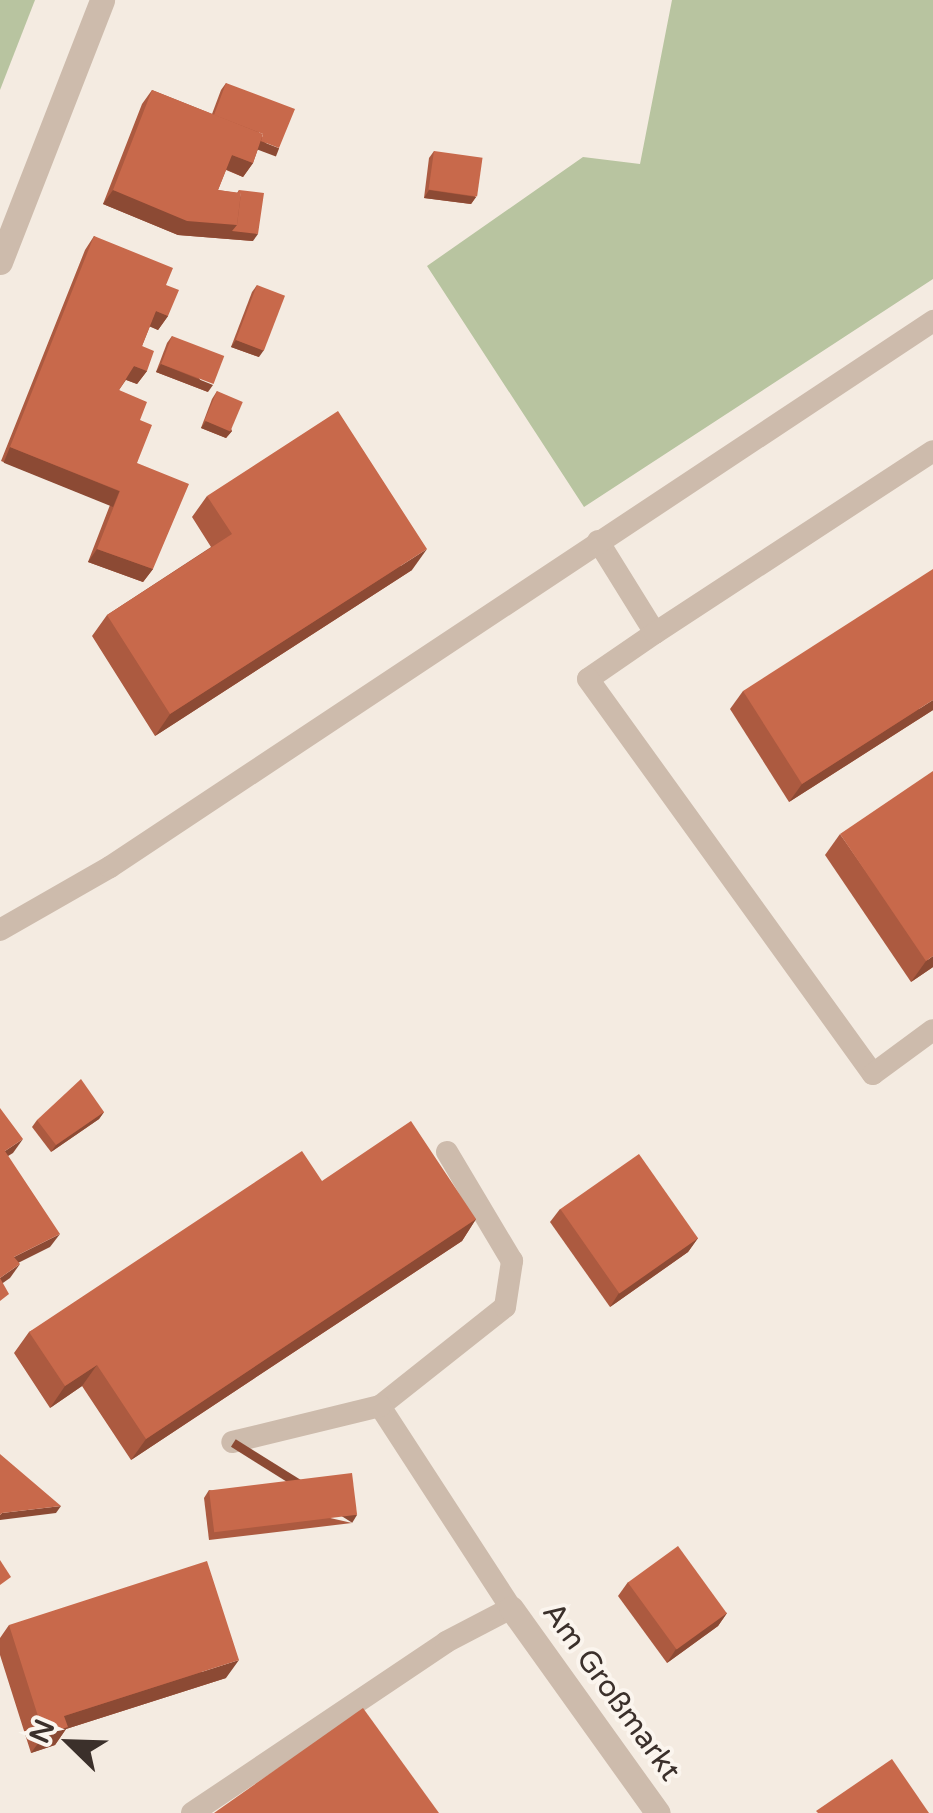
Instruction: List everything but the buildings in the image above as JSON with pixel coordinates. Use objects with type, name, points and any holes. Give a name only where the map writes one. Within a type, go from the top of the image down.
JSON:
[{"type":"street","points":[[0,262],[102,0]]},
{"type":"street","name":"Am Großmarkt","points":[[511,1608],[658,1813]]},
{"type":"lane","points":[[0,930],[110,867],[933,321]]},
{"type":"lane","points":[[933,451],[588,679],[873,1074],[933,1030]]},
{"type":"lane","points":[[598,541],[654,633]]},
{"type":"lane","points":[[232,1442],[380,1406],[505,1306],[512,1261],[447,1152]]},
{"type":"lane","points":[[192,1813],[446,1642],[511,1608],[380,1406]]},
{"type":"green space","points":[[0,0],[35,0],[0,90]]},
{"type":"green space","points":[[672,0],[933,0],[933,279],[584,507],[427,266],[583,157],[640,164]]}]
